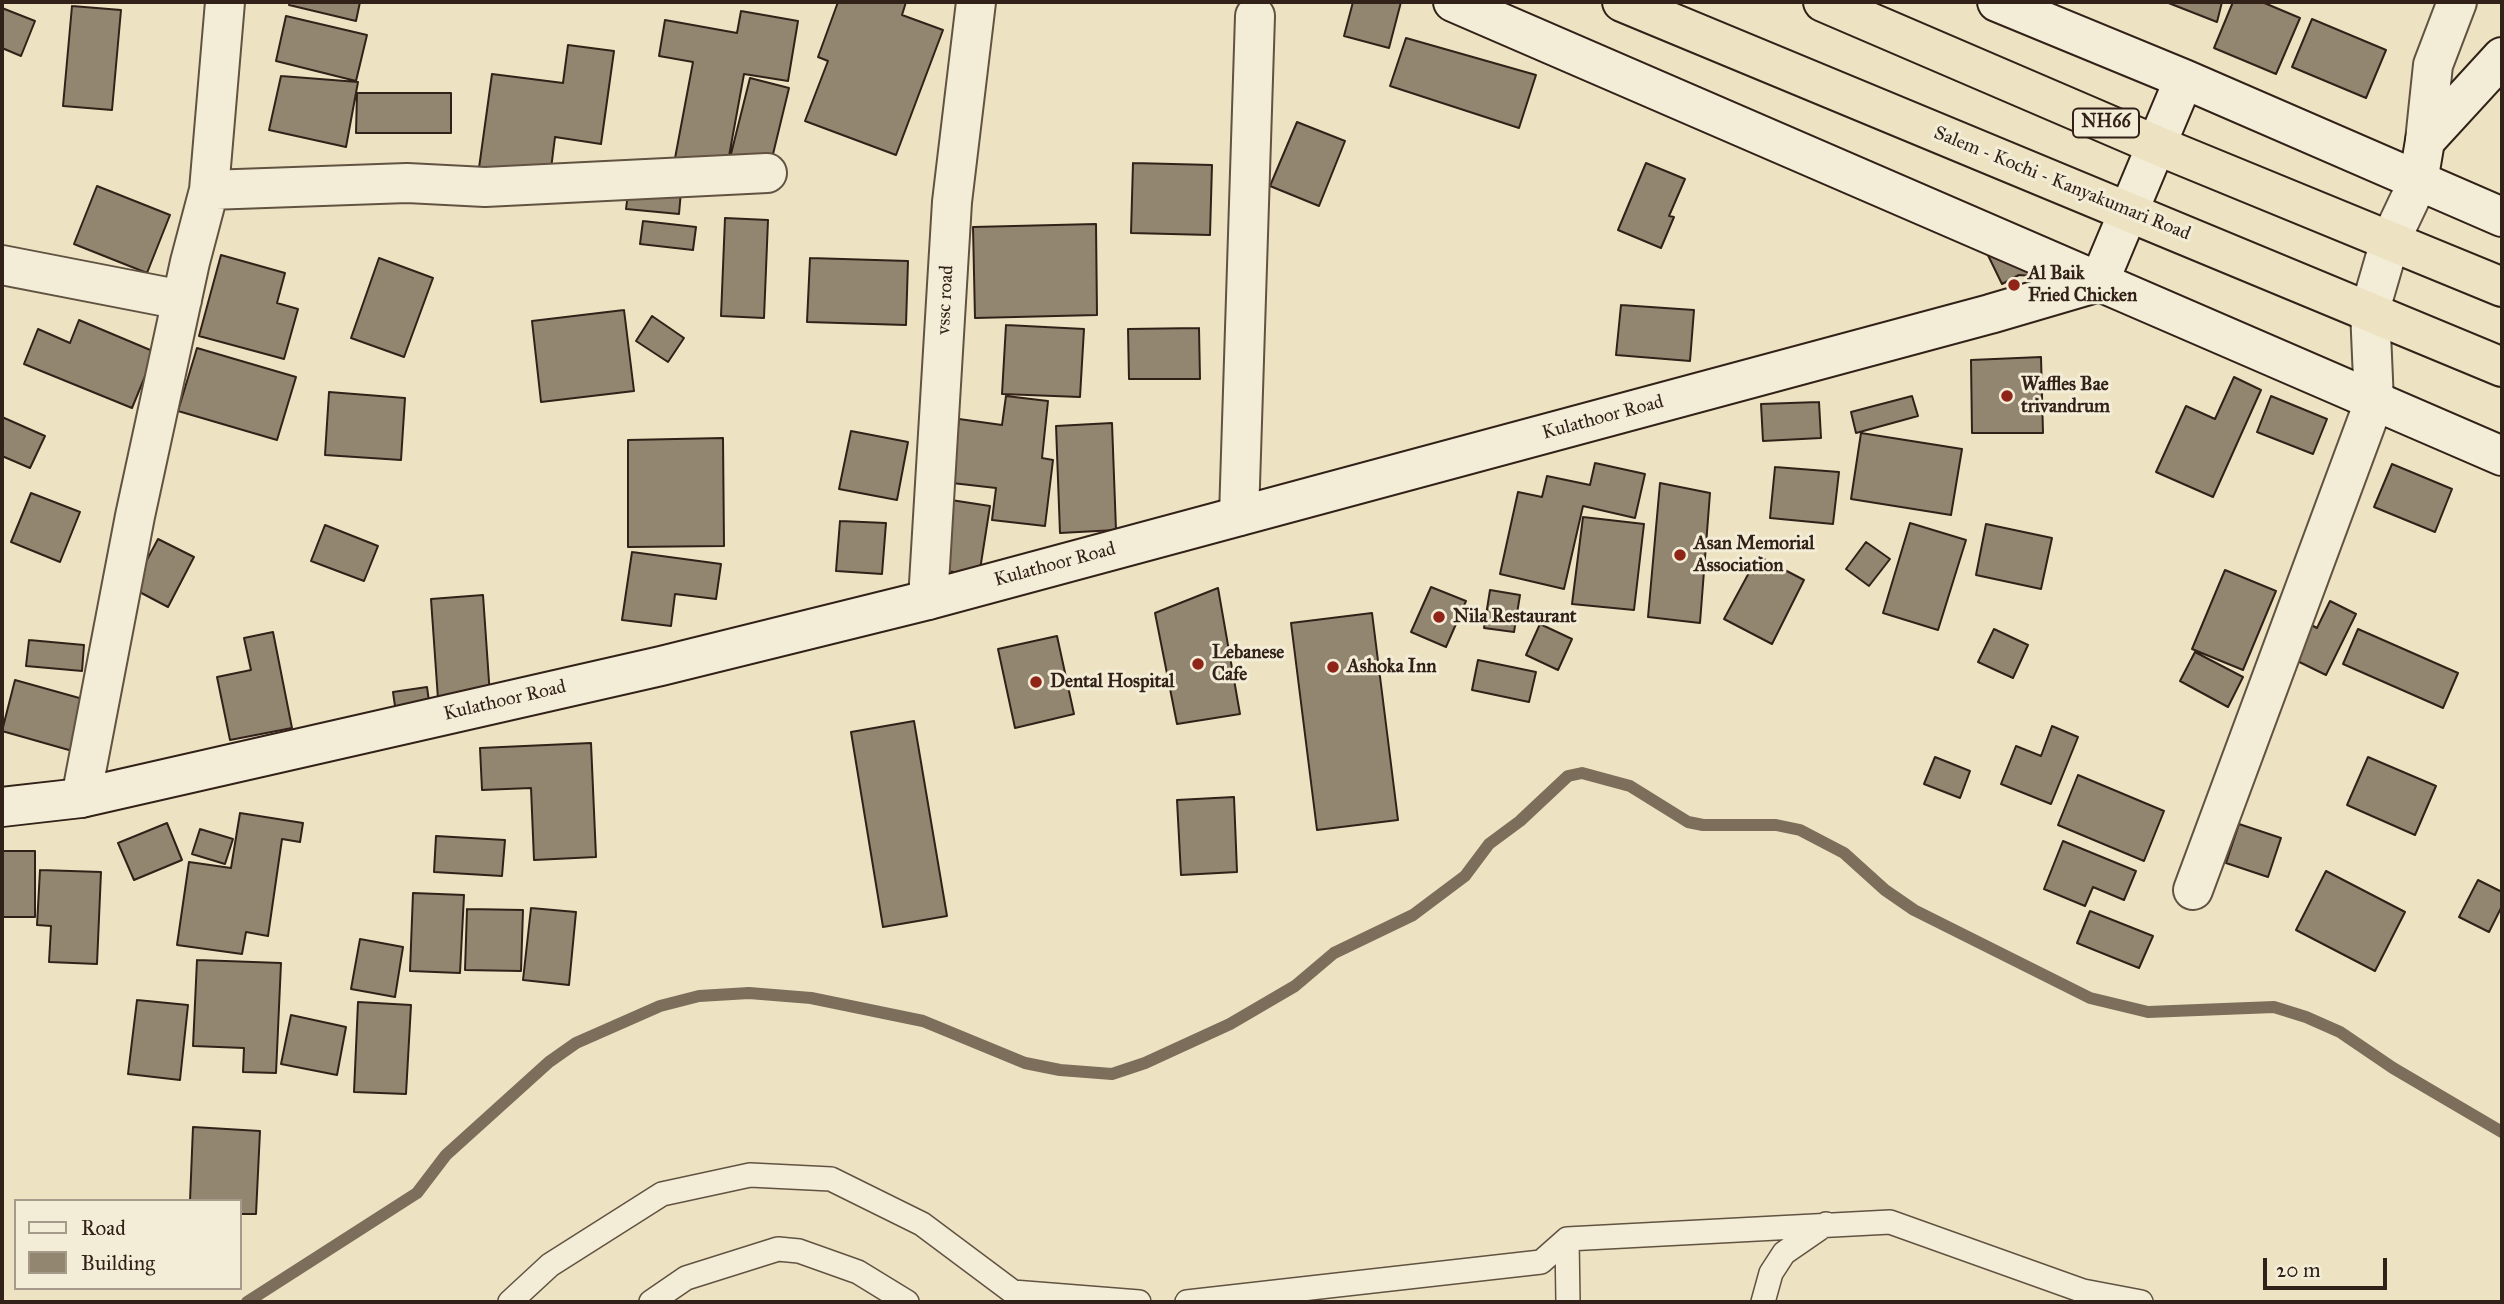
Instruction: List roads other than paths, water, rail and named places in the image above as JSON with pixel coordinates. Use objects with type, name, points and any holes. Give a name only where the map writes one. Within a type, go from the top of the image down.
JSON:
[{"type":"highway","name":"Salem - Kochi - Kanyakumari Road","points":[[1622,2],[2370,310],[2502,368]]},
{"type":"highway","name":"NH66","points":[[1823,2],[2156,145],[2502,288]]},
{"type":"street","points":[[81,798],[135,516],[209,190],[225,2]]},
{"type":"street","name":"vssc road","points":[[928,600],[952,202],[976,2]]},
{"type":"street","points":[[1452,2],[2502,456]]},
{"type":"street","points":[[1997,2],[2184,79],[2502,217]]},
{"type":"street","points":[[2193,890],[2374,402],[2370,310],[2390,241],[2418,182],[2433,65],[2457,2]]},
{"type":"street","points":[[1239,516],[1255,16]]},
{"type":"street","points":[[2425,141],[2502,57]]},
{"type":"street","points":[[2099,282],[2184,79]]},
{"type":"street","points":[[209,190],[407,183],[485,187],[766,173]]},
{"type":"street","points":[[2,265],[182,300]]},
{"type":"street","name":"Kulathoor Road","points":[[2,807],[81,798],[661,666],[928,600],[1976,318],[2099,282]]},
{"type":"lane","points":[[510,1302],[550,1265],[662,1194],[750,1175],[831,1179],[922,1224],[1013,1292],[1139,1302]]},
{"type":"lane","points":[[1187,1302],[1541,1262],[1567,1239],[1829,1223],[1889,1222],[2092,1296],[2141,1302]]},
{"type":"lane","points":[[1763,1302],[1771,1273],[1784,1253],[1829,1223]]},
{"type":"lane","points":[[1567,1239],[1567,1302]]},
{"type":"lane","points":[[651,1302],[686,1278],[778,1249],[800,1251],[858,1272],[907,1302]]},
{"type":"waterway","points":[[247,1302],[417,1193],[446,1155],[549,1062],[576,1043],[660,1006],[699,996],[749,993],[811,998],[923,1021],[1025,1063],[1060,1070],[1112,1074],[1145,1063],[1230,1024],[1295,986],[1334,953],[1413,915],[1465,876],[1489,844],[1520,821],[1568,776],[1582,773],[1630,786],[1688,822],[1703,825],[1776,825],[1800,830],[1844,853],[1885,890],[1914,910],[2090,998],[2148,1012],[2274,1007],[2306,1017],[2340,1032],[2393,1068],[2502,1132]]},
{"type":"place","name":"Al Baik Fried Chicken","points":[[2014,285]]},
{"type":"place","name":"Waffles Bae trivandrum","points":[[2007,396]]},
{"type":"place","name":"Asan Memorial Association","points":[[1680,555]]},
{"type":"place","name":"Nila Restaurant","points":[[1439,617]]},
{"type":"place","name":"Lebanese Cafe","points":[[1198,664]]},
{"type":"place","name":"Ashoka Inn","points":[[1333,667]]},
{"type":"place","name":"Dental Hospital","points":[[1036,682]]}]
